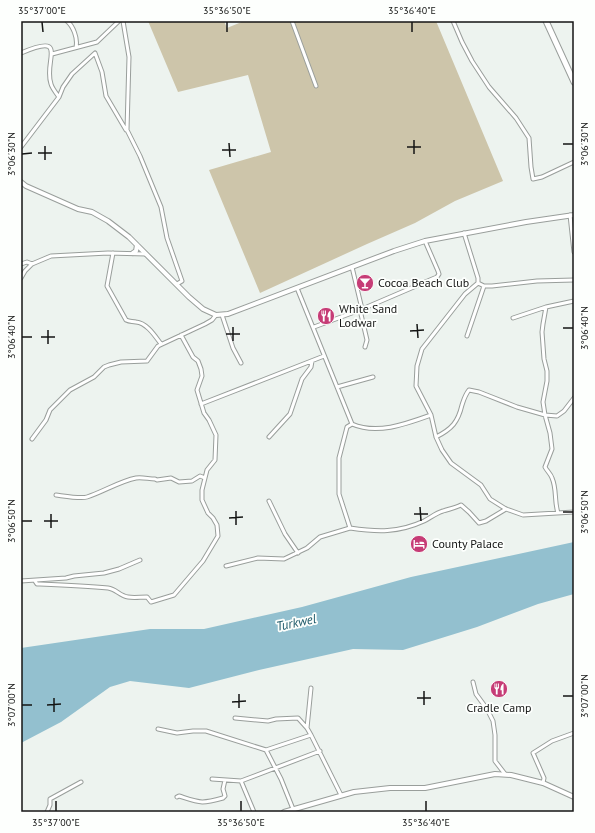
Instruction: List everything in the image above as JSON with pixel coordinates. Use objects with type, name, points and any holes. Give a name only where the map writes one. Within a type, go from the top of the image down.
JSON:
[{"type":"highway","points":[[546,21],[574,82]]},
{"type":"street","points":[[67,21],[71,24],[77,43],[76,48]]},
{"type":"street","points":[[52,54],[97,42],[119,21]]},
{"type":"street","points":[[123,21],[129,57],[127,130]]},
{"type":"street","points":[[292,21],[316,86]]},
{"type":"street","points":[[453,21],[472,61],[489,87],[516,118],[529,138],[533,179],[542,177],[574,162]]},
{"type":"street","points":[[21,53],[37,46],[48,47],[52,54],[50,84],[59,97]]},
{"type":"street","points":[[21,147],[59,97],[63,87],[72,74],[94,53],[102,72],[106,96],[127,130],[140,156],[161,207],[167,238],[182,280],[177,284]]},
{"type":"street","points":[[21,182],[26,186],[78,209],[92,212],[120,229],[203,309],[216,315],[222,315],[394,251],[425,241],[464,233],[572,215],[574,252]]},
{"type":"street","points":[[464,233],[476,270],[478,283]]},
{"type":"street","points":[[314,327],[361,310],[437,277],[439,274],[438,271],[425,241]]},
{"type":"street","points":[[133,253],[136,251],[137,244]]},
{"type":"street","points":[[21,278],[32,264],[41,259],[56,255],[113,253],[147,254]]},
{"type":"street","points":[[113,253],[107,286],[126,320],[145,326],[161,344]]},
{"type":"street","points":[[21,264],[27,262],[32,264]]},
{"type":"street","points":[[352,267],[367,340],[365,347]]},
{"type":"street","points":[[478,283],[484,286],[537,281],[574,280]]},
{"type":"street","points":[[478,283],[465,294],[422,348],[418,358],[416,386],[431,416],[436,437],[442,450],[451,463],[481,485],[490,499],[506,509],[523,515],[574,512]]},
{"type":"street","points":[[467,336],[484,286]]},
{"type":"street","points":[[297,288],[352,424],[361,428],[381,428],[402,425],[431,416]]},
{"type":"street","points":[[513,318],[574,301]]},
{"type":"street","points":[[546,308],[542,332],[544,359],[547,371],[544,402],[552,449],[545,467],[553,479],[555,486],[556,506],[558,513]]},
{"type":"street","points":[[32,439],[46,420],[50,410],[70,390],[94,377],[104,367],[122,362],[147,361],[152,356],[155,349],[161,344],[212,320],[216,315]]},
{"type":"street","points":[[222,315],[233,348],[241,363]]},
{"type":"street","points":[[35,581],[37,584],[73,586],[84,585],[112,589],[128,597],[146,597],[151,602],[174,595],[203,561],[218,536],[217,525],[214,518],[208,512],[202,500],[202,490],[207,470],[215,460],[216,435],[204,413],[197,390],[202,371],[198,361],[193,357],[181,335]]},
{"type":"street","points":[[201,404],[324,356]]},
{"type":"street","points":[[269,437],[290,414],[302,379],[311,367],[312,361]]},
{"type":"street","points":[[337,387],[373,377]]},
{"type":"street","points":[[436,437],[445,433],[456,421],[465,395],[469,390],[479,392],[517,407],[545,415],[557,416],[567,408],[574,398]]},
{"type":"street","points":[[350,528],[339,494],[339,458],[347,427],[352,424]]},
{"type":"street","points":[[56,496],[86,498],[136,478],[157,480],[171,478],[179,482],[192,481],[200,476],[205,478]]},
{"type":"street","points":[[269,501],[285,534],[298,553]]},
{"type":"street","points":[[226,566],[258,558],[284,559],[298,553],[320,537],[350,528],[376,532],[401,529],[423,522],[442,511],[461,505],[479,523],[486,521],[506,509]]},
{"type":"street","points":[[21,581],[35,581],[104,573],[120,569],[140,560]]},
{"type":"street","points":[[473,682],[476,694],[487,709],[493,721],[495,735],[494,762],[505,774]]},
{"type":"street","points":[[307,728],[311,688]]},
{"type":"street","points":[[236,718],[268,722],[276,719],[298,718],[307,728],[320,751],[341,795]]},
{"type":"street","points":[[158,729],[177,733],[193,730],[206,731],[266,750],[311,735]]},
{"type":"street","points":[[544,783],[544,778],[533,753],[552,741],[574,734]]},
{"type":"street","points":[[266,750],[293,809]]},
{"type":"street","points":[[212,780],[241,781],[320,751]]},
{"type":"street","points":[[284,812],[341,795],[372,789],[425,788],[480,776],[505,774],[544,783],[574,797]]},
{"type":"street","points":[[177,797],[179,796],[202,803],[223,798],[225,796],[223,789],[225,780]]},
{"type":"street","points":[[241,781],[254,812]]},
{"type":"street","points":[[47,812],[50,805],[50,799],[81,782]]},
{"type":"shaded area","points":[[148,21],[224,21],[227,28],[244,21],[436,21],[503,181],[455,201],[415,223],[260,293],[209,170],[271,152],[248,75],[178,92]]},
{"type":"water","name":"Turkwel","points":[[574,542],[574,594],[538,604],[477,627],[403,650],[353,649],[259,670],[189,688],[130,681],[110,687],[61,722],[21,743],[21,648],[150,629],[204,629],[302,607],[411,577]]},
{"type":"place","name":"Cocoa Beach Club","points":[[365,283]]},
{"type":"place","name":"White Sand Lodwar","points":[[326,316]]},
{"type":"place","name":"County Palace","points":[[419,544]]},
{"type":"place","name":"Cradle Camp","points":[[499,689]]}]
